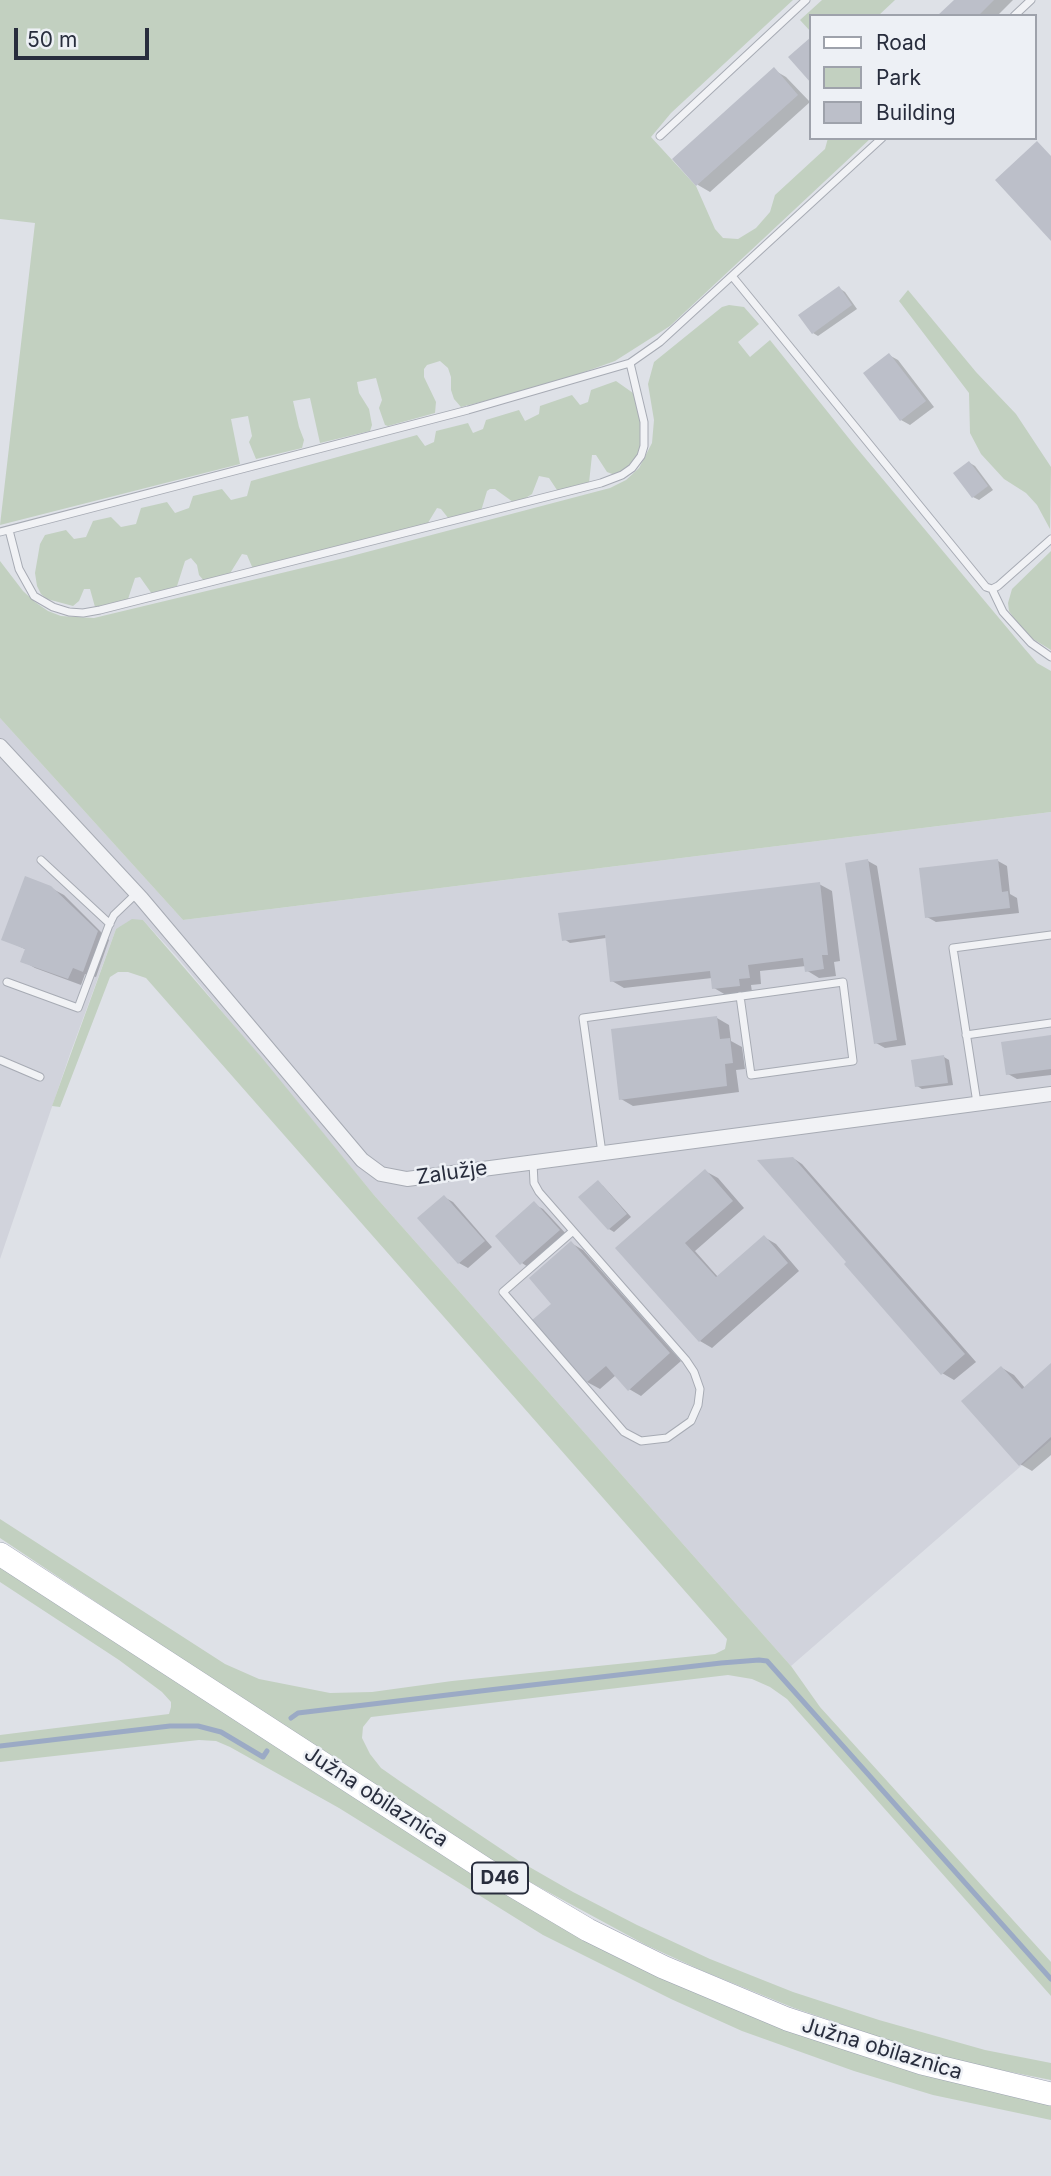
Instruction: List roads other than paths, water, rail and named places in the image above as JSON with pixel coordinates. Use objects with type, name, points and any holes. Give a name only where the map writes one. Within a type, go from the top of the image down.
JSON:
[{"type":"main road","name":"Južna obilaznica","points":[[0,1554],[485,1869],[588,1930],[682,1975],[787,2019],[922,2063],[1051,2094]]},
{"type":"street","name":"Zalužje","points":[[0,746],[136,893],[362,1160],[381,1174],[407,1179],[1051,1094]]},
{"type":"lane","points":[[660,136],[806,0]]},
{"type":"lane","points":[[1016,14],[1031,0]]},
{"type":"lane","points":[[0,532],[468,410],[630,363],[660,342],[880,140]]},
{"type":"lane","points":[[732,276],[986,587],[992,589],[1003,612],[1031,643],[1051,657]]},
{"type":"lane","points":[[9,530],[19,569],[34,596],[53,607],[69,612],[83,612],[100,610],[601,484],[632,468],[641,456],[644,446],[644,422],[630,363]]},
{"type":"lane","points":[[992,589],[1051,538]]},
{"type":"lane","points":[[41,860],[110,924]]},
{"type":"lane","points":[[7,982],[78,1008],[114,915],[136,893]]},
{"type":"lane","points":[[977,1104],[953,947],[1051,935]]},
{"type":"lane","points":[[602,1153],[583,1018],[740,996],[843,982],[853,1061],[751,1075],[740,996]]},
{"type":"lane","points":[[966,1035],[1051,1023]]},
{"type":"lane","points":[[0,1060],[40,1077]]},
{"type":"lane","points":[[533,1162],[534,1183],[539,1192],[573,1231],[694,1372],[700,1389],[698,1405],[691,1421],[667,1438],[641,1441],[624,1432],[503,1292],[573,1231]]},
{"type":"waterway","points":[[291,1718],[298,1713],[489,1690],[721,1663],[767,1661],[1051,1979]]},
{"type":"waterway","points":[[0,1746],[170,1726],[198,1726],[221,1732],[263,1757],[267,1751]]}]
